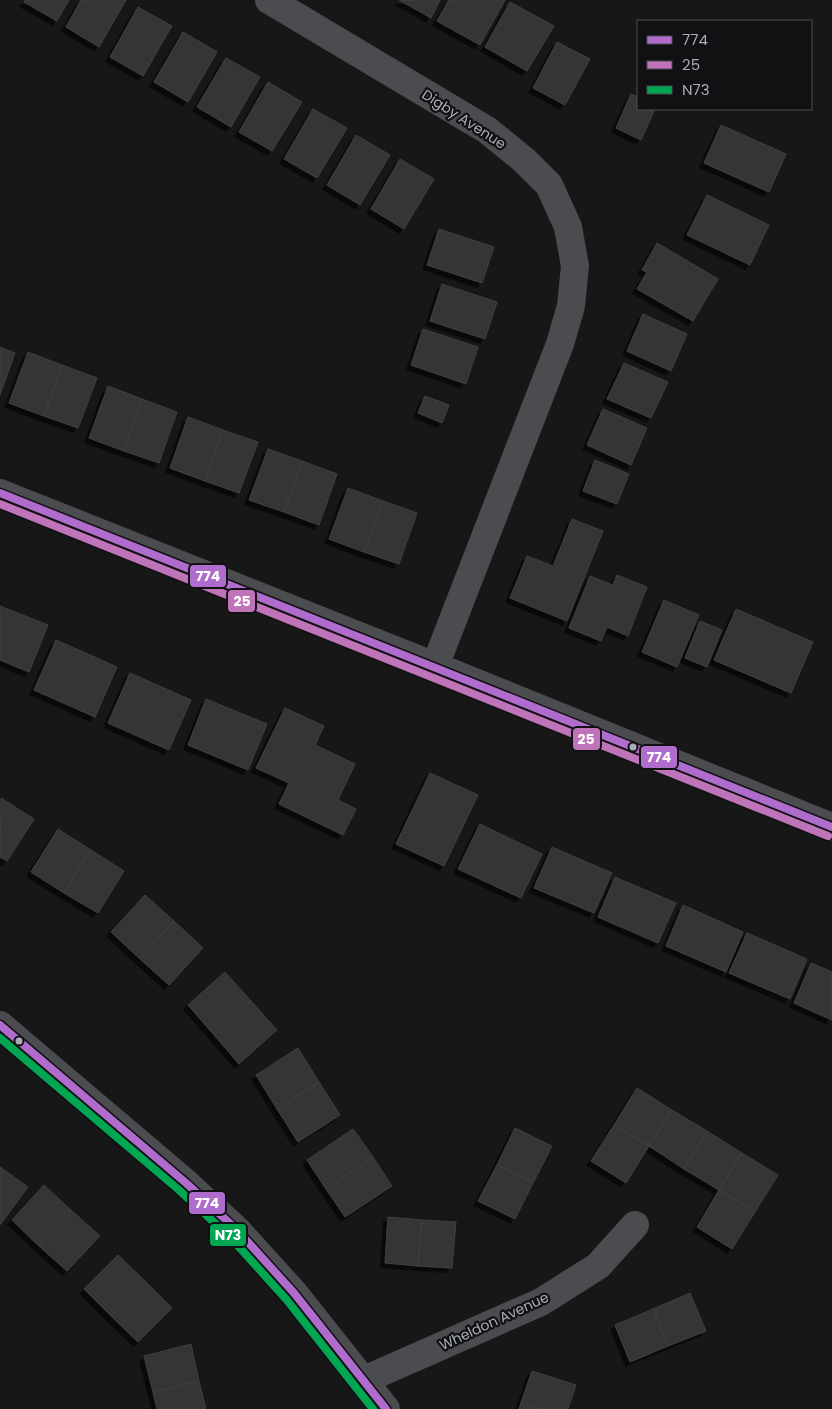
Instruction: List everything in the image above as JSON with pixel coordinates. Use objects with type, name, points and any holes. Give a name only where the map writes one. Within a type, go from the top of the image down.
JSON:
[{"type":"street","name":"Digby Avenue","points":[[268,0],[487,130],[524,160],[549,185],[568,227],[575,266],[571,306],[560,344],[436,666]]},
{"type":"street","points":[[0,493],[436,666],[832,828]]},
{"type":"street","points":[[0,1025],[186,1183],[237,1230],[294,1293],[386,1409]]},
{"type":"street","name":"Wheldon Avenue","points":[[364,1380],[541,1302],[598,1266],[635,1225]]},
{"type":"building","points":[[25,0],[69,0],[57,21],[24,2]]},
{"type":"building","points":[[81,0],[126,0],[99,47],[66,27]]},
{"type":"building","points":[[399,0],[440,0],[431,18]]},
{"type":"building","points":[[449,0],[505,0],[480,45],[437,21]]},
{"type":"building","points":[[510,2],[554,26],[527,71],[485,47]]},
{"type":"building","points":[[138,7],[172,26],[143,76],[110,57]]},
{"type":"building","points":[[183,32],[217,52],[188,102],[154,82]]},
{"type":"building","points":[[557,42],[590,59],[565,105],[533,88]]},
{"type":"building","points":[[226,58],[260,77],[231,127],[197,107]]},
{"type":"building","points":[[268,82],[302,102],[272,151],[239,132]]},
{"type":"building","points":[[631,94],[637,97],[637,110],[655,110],[641,140],[616,128]]},
{"type":"building","points":[[313,109],[347,128],[317,178],[284,159]]},
{"type":"building","points":[[721,125],[786,154],[769,192],[704,163]]},
{"type":"building","points":[[356,135],[390,155],[360,205],[327,185]]},
{"type":"building","points":[[400,159],[434,179],[404,229],[371,209]]},
{"type":"building","points":[[707,195],[769,225],[750,265],[687,235]]},
{"type":"building","points":[[439,229],[494,247],[482,283],[427,265]]},
{"type":"building","points":[[657,243],[718,279],[693,321],[637,289],[647,272],[642,270]]},
{"type":"building","points":[[442,284],[497,302],[485,339],[430,321]]},
{"type":"building","points":[[643,314],[687,334],[671,371],[627,351]]},
{"type":"building","points":[[423,329],[478,347],[466,384],[411,365]]},
{"type":"building","points":[[0,347],[15,353],[0,395]]},
{"type":"building","points":[[28,352],[62,365],[44,416],[9,403]]},
{"type":"building","points":[[624,363],[668,382],[651,418],[607,399]]},
{"type":"building","points":[[62,365],[97,378],[78,428],[44,416]]},
{"type":"building","points":[[108,386],[142,399],[124,451],[89,438]]},
{"type":"building","points":[[425,396],[449,405],[442,423],[418,413]]},
{"type":"building","points":[[142,399],[177,412],[159,463],[124,451]]},
{"type":"building","points":[[603,409],[647,428],[631,465],[587,445]]},
{"type":"building","points":[[188,417],[223,430],[205,481],[170,468]]},
{"type":"building","points":[[223,430],[258,442],[239,493],[205,481]]},
{"type":"building","points":[[268,449],[302,461],[284,512],[249,500]]},
{"type":"building","points":[[595,460],[629,474],[617,504],[583,491]]},
{"type":"building","points":[[302,461],[337,474],[319,525],[284,512]]},
{"type":"building","points":[[348,488],[383,501],[364,552],[329,539]]},
{"type":"building","points":[[383,501],[417,513],[399,564],[364,552]]},
{"type":"building","points":[[572,519],[603,531],[567,621],[510,598],[527,556],[553,566]]},
{"type":"building","points":[[617,575],[647,587],[628,636],[607,627],[601,641],[569,628],[590,576],[613,585]]},
{"type":"building","points":[[664,600],[699,615],[677,667],[642,652]]},
{"type":"building","points":[[0,606],[48,625],[29,672],[0,660]]},
{"type":"building","points":[[736,609],[813,642],[791,693],[714,660]]},
{"type":"building","points":[[700,621],[722,630],[707,667],[685,658]]},
{"type":"building","points":[[56,640],[117,667],[95,717],[34,690]]},
{"type":"building","points":[[130,673],[191,700],[169,750],[108,723]]},
{"type":"building","points":[[206,699],[267,724],[248,770],[188,745]]},
{"type":"building","points":[[285,708],[324,726],[315,745],[355,764],[338,800],[356,809],[343,835],[279,804],[289,783],[256,768]]},
{"type":"building","points":[[430,773],[478,795],[444,866],[396,844]]},
{"type":"building","points":[[1,798],[34,819],[7,861],[0,857]]},
{"type":"building","points":[[480,824],[542,854],[521,898],[458,869]]},
{"type":"building","points":[[58,829],[91,850],[64,893],[31,872]]},
{"type":"building","points":[[552,847],[612,873],[594,913],[534,888]]},
{"type":"building","points":[[91,850],[124,871],[98,913],[64,893]]},
{"type":"building","points":[[615,877],[676,903],[658,943],[598,917]]},
{"type":"building","points":[[145,895],[174,921],[140,959],[111,932]]},
{"type":"building","points":[[683,905],[743,932],[726,972],[666,946]]},
{"type":"building","points":[[174,921],[203,948],[169,985],[140,959]]},
{"type":"building","points":[[747,933],[807,959],[790,999],[729,973]]},
{"type":"building","points":[[811,963],[832,972],[832,1020],[794,1003]]},
{"type":"building","points":[[225,972],[251,1001],[214,1035],[188,1005]]},
{"type":"building","points":[[251,1001],[277,1030],[239,1064],[214,1035]]},
{"type":"building","points":[[298,1048],[319,1082],[277,1109],[256,1075]]},
{"type":"building","points":[[319,1082],[340,1115],[298,1142],[277,1109]]},
{"type":"building","points":[[637,1088],[672,1110],[649,1146],[614,1125]]},
{"type":"building","points":[[672,1110],[707,1131],[684,1169],[649,1146]]},
{"type":"building","points":[[614,1125],[649,1146],[626,1183],[591,1161]]},
{"type":"building","points":[[515,1128],[552,1146],[533,1183],[497,1165]]},
{"type":"building","points":[[353,1129],[373,1157],[326,1189],[307,1160]]},
{"type":"building","points":[[707,1131],[742,1153],[719,1190],[684,1169]]},
{"type":"building","points":[[742,1153],[778,1175],[755,1212],[719,1190]]},
{"type":"building","points":[[373,1157],[392,1186],[345,1217],[326,1189]]},
{"type":"building","points":[[497,1165],[533,1183],[515,1219],[478,1201]]},
{"type":"building","points":[[0,1167],[28,1187],[0,1225]]},
{"type":"building","points":[[44,1185],[72,1211],[39,1246],[12,1220]]},
{"type":"building","points":[[719,1190],[755,1212],[732,1249],[697,1227]]},
{"type":"building","points":[[72,1211],[100,1236],[67,1271],[39,1246]]},
{"type":"building","points":[[388,1217],[422,1220],[418,1266],[385,1263]]},
{"type":"building","points":[[422,1220],[456,1222],[452,1268],[418,1266]]},
{"type":"building","points":[[118,1255],[145,1281],[111,1316],[84,1289]]},
{"type":"building","points":[[145,1281],[172,1308],[138,1342],[111,1316]]},
{"type":"building","points":[[690,1293],[706,1331],[668,1346],[653,1309]]},
{"type":"building","points":[[653,1309],[668,1346],[630,1362],[615,1325]]},
{"type":"building","points":[[191,1344],[199,1381],[153,1392],[144,1356]]},
{"type":"building","points":[[532,1371],[576,1385],[568,1409],[540,1409],[521,1403]]},
{"type":"building","points":[[199,1381],[206,1409],[157,1409],[153,1392]]},
{"type":"building","points":[[521,1403],[540,1409],[519,1409]]},
{"type":"transit line","name":"774","points":[[0,493],[832,827]]},
{"type":"transit line","name":"25","points":[[0,504],[828,836]]},
{"type":"transit line","name":"774","points":[[0,1025],[186,1183],[237,1230],[294,1293],[386,1409]]},
{"type":"transit line","name":"N73","points":[[0,1038],[179,1190],[230,1237],[286,1299],[373,1409]]}]
